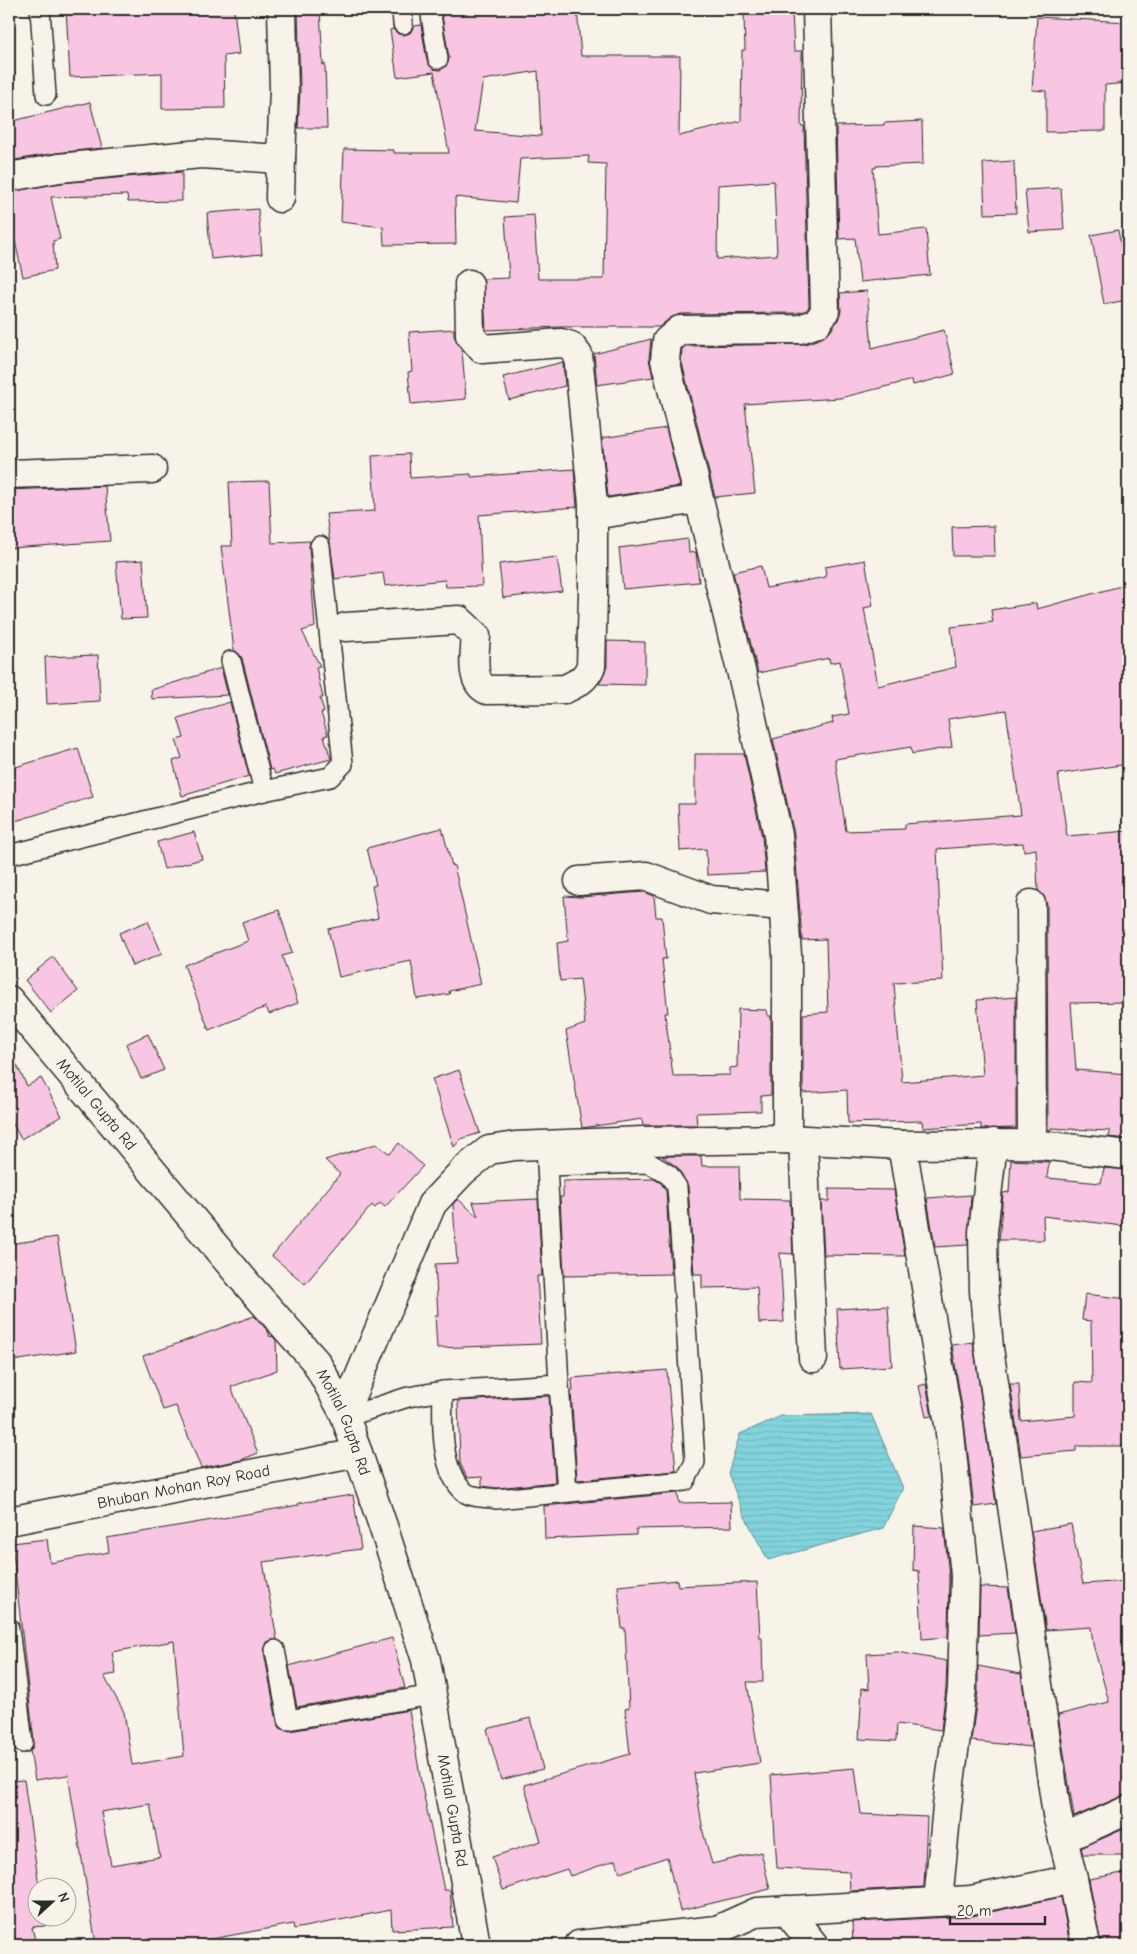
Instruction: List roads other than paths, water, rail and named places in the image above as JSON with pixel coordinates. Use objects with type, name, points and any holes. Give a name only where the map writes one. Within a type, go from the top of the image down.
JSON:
[{"type":"street","points":[[280,198],[284,90],[282,9]]},
{"type":"street","points":[[813,1358],[795,1140],[787,954],[778,835],[745,687],[665,360],[667,341],[680,330],[800,329],[817,322],[825,311],[817,9]]},
{"type":"street","points":[[9,177],[59,168],[201,154],[282,159]]},
{"type":"street","points":[[346,626],[459,620],[476,636],[475,668],[477,682],[482,688],[487,690],[565,688],[587,677],[591,666],[593,504],[578,355],[571,346],[561,343],[482,349],[470,335],[469,284]]},
{"type":"street","points":[[9,474],[152,469]]},
{"type":"street","points":[[593,504],[600,511],[606,513],[699,499]]},
{"type":"street","points":[[579,881],[646,876],[711,900],[784,906]]},
{"type":"street","points":[[1031,904],[1032,1144]]},
{"type":"street","name":"Motilal Gupta Rd","points":[[9,1000],[241,1276],[316,1362],[345,1415],[426,1660],[476,1945]]},
{"type":"street","points":[[345,1415],[432,1204],[463,1171],[489,1150],[515,1146],[546,1156],[643,1141],[795,1140],[902,1145],[1032,1144],[1128,1155]]},
{"type":"street","points":[[993,1143],[983,1232],[984,1291],[989,1348],[1056,1806],[1086,1945]]},
{"type":"street","points":[[902,1145],[950,1424],[965,1575],[962,1689],[947,1806],[938,1902]]},
{"type":"street","name":"Bhuban Mohan Roy Road","points":[[9,1521],[358,1453]]},
{"type":"street","points":[[1063,1839],[1128,1810]]},
{"type":"street","points":[[579,1945],[717,1930],[757,1912],[971,1900],[1073,1879]]},
{"type":"street","points":[[786,1910],[814,1945]]},
{"type":"lane","points":[[40,9],[46,95]]},
{"type":"lane","points":[[430,9],[438,59]]},
{"type":"lane","points":[[9,856],[264,791],[330,777],[343,764],[320,546]]},
{"type":"lane","points":[[231,661],[264,791]]},
{"type":"lane","points":[[443,1391],[442,1433],[452,1478],[467,1494],[496,1499],[685,1481],[695,1462],[677,1187],[669,1175],[648,1164],[546,1156],[567,1492]]},
{"type":"lane","points":[[345,1415],[408,1397],[443,1391],[559,1384]]},
{"type":"lane","points":[[9,1628],[23,1743]]},
{"type":"lane","points":[[275,1650],[288,1720],[432,1695]]},
{"type":"water","points":[[871,1414],[903,1488],[883,1528],[768,1560],[744,1515],[728,1473],[740,1434],[781,1416]]}]
